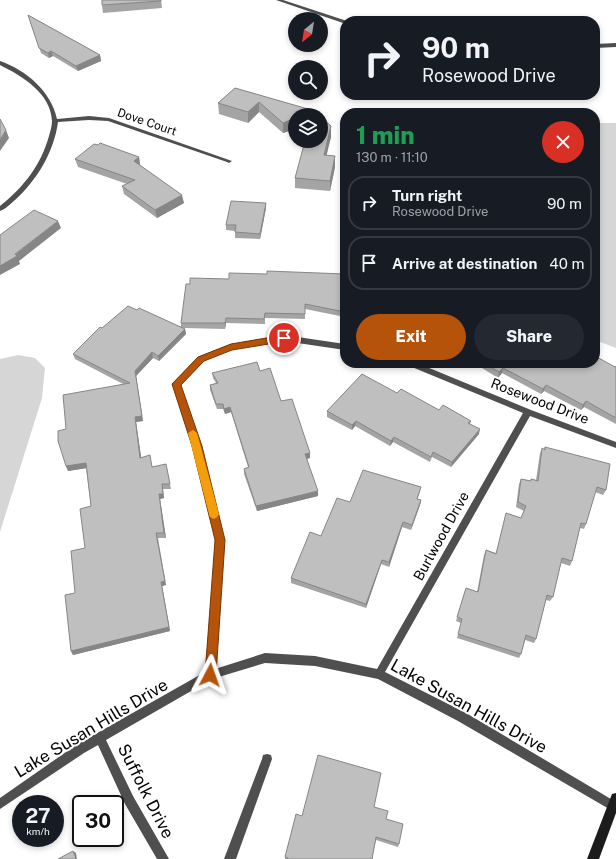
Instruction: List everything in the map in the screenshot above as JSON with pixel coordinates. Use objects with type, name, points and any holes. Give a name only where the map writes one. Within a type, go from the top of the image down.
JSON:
[{"type":"main road","points":[[593,859],[615,804]]},
{"type":"street","points":[[278,0],[340,20]]},
{"type":"street","points":[[600,46],[616,45]]},
{"type":"street","points":[[0,64],[24,76],[41,92],[51,108],[55,121],[52,136],[44,158],[30,180],[8,203],[0,209]]},
{"type":"street","name":"Dove Court","points":[[55,121],[85,118],[110,120],[229,161]]},
{"type":"street","points":[[210,675],[220,540],[197,446],[176,384],[201,359],[231,347],[284,338],[340,346]]},
{"type":"street","name":"Rosewood Drive","points":[[422,368],[528,412],[616,445]]},
{"type":"street","name":"Burlwood Drive","points":[[379,674],[528,412]]},
{"type":"street","name":"Lake Susan Hills Drive","points":[[0,804],[80,750],[210,675],[265,658],[315,661],[379,674],[462,716],[615,804]]},
{"type":"street","name":"Suffolk Drive","points":[[100,738],[129,800],[163,859]]},
{"type":"street","points":[[230,859],[267,759]]},
{"type":"shaded area","points":[[600,123],[616,123],[616,348],[600,342]]},
{"type":"shaded area","points":[[18,355],[35,358],[45,368],[42,398],[0,532],[0,359]]},
{"type":"building","points":[[102,0],[161,0],[161,1],[102,5]]},
{"type":"building","points":[[28,15],[100,55],[76,66],[51,51],[48,53],[39,48]]},
{"type":"building","points":[[235,88],[305,108],[288,108],[288,121],[283,123],[259,102],[248,112],[218,103]]},
{"type":"building","points":[[0,119],[6,130],[0,140]]},
{"type":"building","points":[[328,123],[331,126],[328,138]]},
{"type":"building","points":[[100,143],[139,157],[134,161],[182,195],[155,210],[122,186],[135,180],[75,159],[94,144],[98,145]]},
{"type":"building","points":[[303,148],[326,148],[324,155],[335,156],[330,181],[295,178]]},
{"type":"building","points":[[231,201],[266,203],[260,234],[235,232],[236,225],[226,225]]},
{"type":"building","points":[[34,210],[58,221],[15,254],[17,256],[0,266],[0,235]]},
{"type":"building","points":[[267,271],[340,274],[340,311],[305,304],[305,314],[265,313],[264,319],[226,318],[225,323],[181,323],[186,284],[190,284],[190,278],[229,279],[229,273],[267,274]]},
{"type":"building","points":[[128,306],[137,310],[139,308],[185,329],[158,356],[152,352],[135,371],[142,416],[135,417],[140,458],[150,455],[152,467],[166,464],[170,484],[162,484],[163,494],[159,494],[164,533],[156,533],[165,581],[161,582],[169,627],[71,651],[65,595],[75,593],[71,551],[85,548],[80,509],[91,506],[86,463],[66,466],[58,441],[58,431],[66,429],[63,395],[130,383],[73,354],[100,327],[102,328]]},
{"type":"building","points":[[600,359],[615,367],[616,366],[616,418],[586,401],[583,405],[546,385],[543,389],[503,368],[600,368]]},
{"type":"building","points":[[257,362],[260,371],[270,368],[281,401],[292,399],[310,453],[305,454],[318,491],[256,506],[244,469],[249,467],[230,407],[224,409],[223,404],[216,404],[210,385],[218,383],[212,373]]},
{"type":"building","points":[[492,368],[503,368],[499,372]]},
{"type":"building","points":[[362,374],[397,393],[401,389],[439,410],[443,405],[471,421],[468,423],[480,429],[452,462],[433,452],[431,457],[394,437],[391,441],[356,421],[352,425],[327,411]]},
{"type":"building","points":[[545,447],[610,464],[606,490],[597,487],[586,524],[581,523],[572,561],[562,558],[553,597],[547,595],[536,639],[526,635],[521,654],[458,634],[462,619],[457,617],[466,588],[478,592],[486,550],[496,554],[506,513],[521,518],[526,506],[518,502],[521,479],[538,481],[542,448],[545,450]]},
{"type":"building","points":[[363,470],[421,487],[417,499],[421,500],[412,525],[403,522],[389,562],[382,560],[366,604],[291,578],[310,532],[321,536],[337,498],[350,502]]},
{"type":"building","points":[[318,755],[381,773],[374,807],[388,811],[386,819],[403,824],[399,844],[376,837],[372,859],[288,859],[285,857],[296,814],[302,816]]},
{"type":"building","points":[[73,851],[76,859],[58,859]]},
{"type":"slow traffic","points":[[193,433],[214,514]]},
{"type":"route","points":[[210,675],[220,540],[197,446],[176,384],[201,359],[231,347],[284,338]]}]
